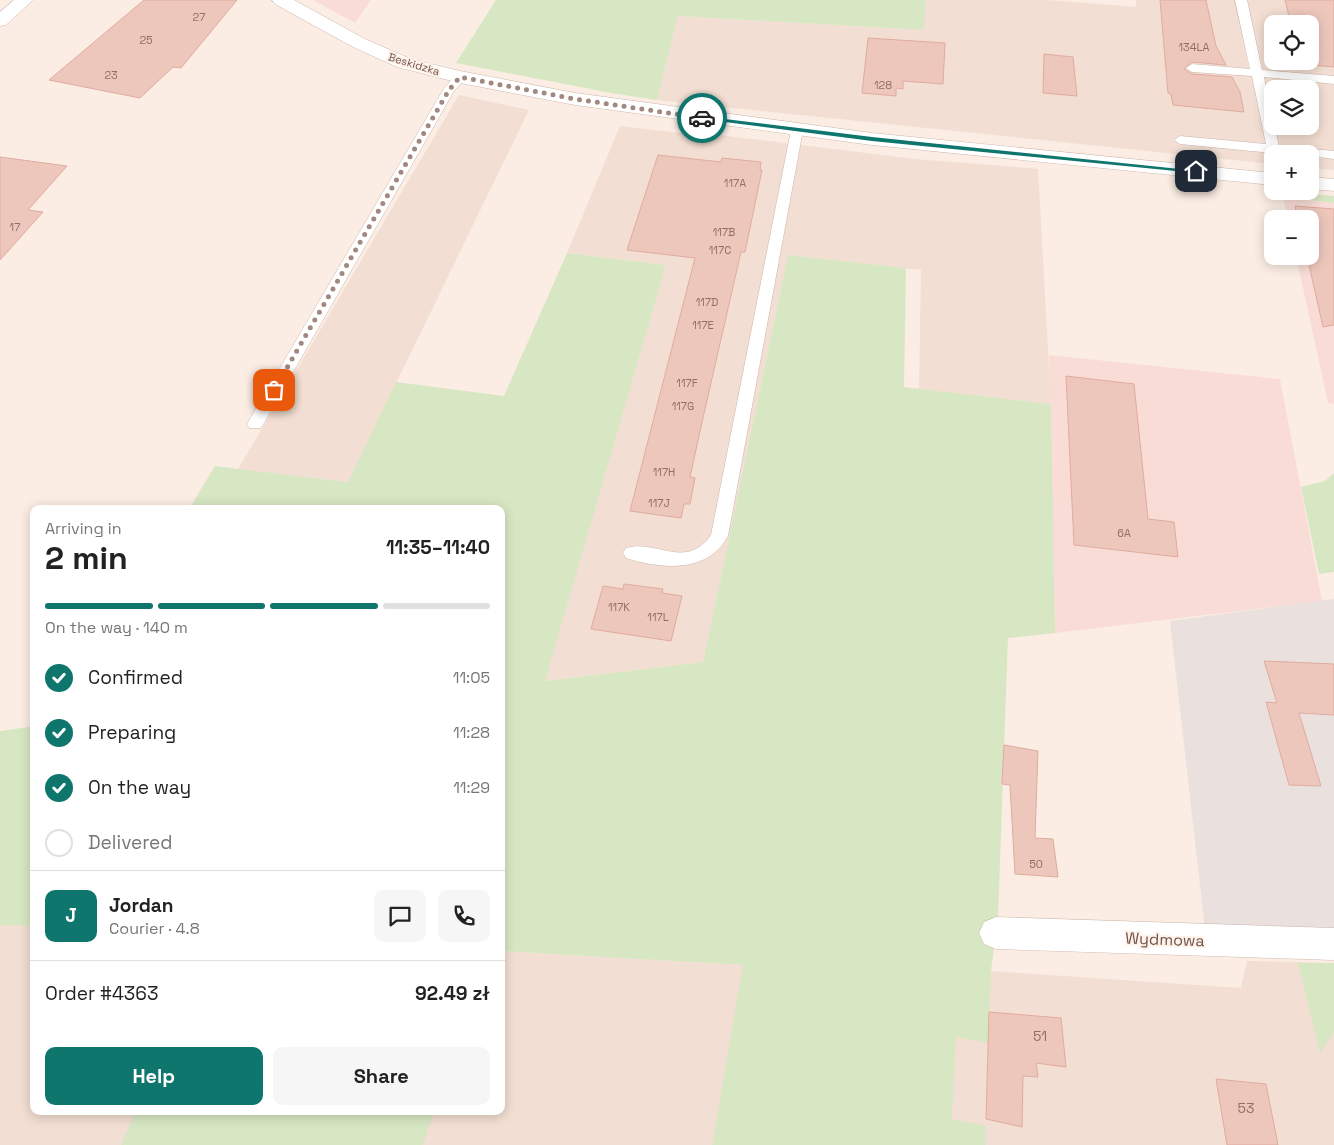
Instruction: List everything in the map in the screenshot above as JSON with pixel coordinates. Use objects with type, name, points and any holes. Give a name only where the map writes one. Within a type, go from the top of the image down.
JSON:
[{"type":"street","points":[[0,21],[24,0]]},
{"type":"street","name":"Beskidzka","points":[[281,0],[383,54],[428,70],[625,108],[797,130],[1264,178]]},
{"type":"street","points":[[1319,184],[1334,185]]},
{"type":"street","name":"Wydmowa","points":[[996,933],[1334,944]]},
{"type":"lane","points":[[1240,0],[1272,145]]},
{"type":"lane","points":[[1192,68],[1334,80]]},
{"type":"lane","points":[[255,424],[449,90],[460,77]]},
{"type":"lane","points":[[632,553],[682,559],[699,558],[713,548],[719,536],[797,130]]},
{"type":"lane","points":[[1180,140],[1264,148]]},
{"type":"lane","points":[[1319,154],[1334,155]]},
{"type":"shaded area","points":[[313,0],[371,0],[355,23]]},
{"type":"shaded area","points":[[926,0],[1047,0],[1136,7],[1136,0],[1334,0],[1334,170],[1319,169],[1319,145],[1264,145],[1264,163],[657,100],[678,16],[923,30]]},
{"type":"shaded area","points":[[459,95],[529,110],[348,482],[238,469]]},
{"type":"shaded area","points":[[620,126],[705,136],[711,134],[915,159],[1038,169],[1051,404],[919,389],[921,270],[788,255],[703,662],[544,681],[666,265],[567,253]]},
{"type":"shaded area","points":[[1283,200],[1334,203],[1334,404],[1328,403],[1298,265],[1319,265],[1319,210],[1286,210]]},
{"type":"shaded area","points":[[1049,355],[1280,379],[1322,601],[1055,633]]},
{"type":"shaded area","points":[[1334,599],[1334,936],[1205,930],[1170,621]]},
{"type":"shaded area","points":[[0,925],[30,926],[30,1115],[505,1115],[505,951],[743,965],[991,971],[1241,988],[1247,961],[1334,963],[1334,1145],[0,1145]]},
{"type":"green space","points":[[496,0],[926,0],[924,30],[678,16],[657,100],[456,63]]},
{"type":"green space","points":[[1319,195],[1334,196],[1334,203],[1308,200],[1319,200]]},
{"type":"green space","points":[[567,253],[666,265],[545,681],[703,662],[788,255],[906,268],[904,387],[1051,404],[1055,633],[1008,638],[998,919],[991,971],[988,1043],[956,1037],[952,1119],[986,1126],[985,1145],[712,1145],[743,965],[505,951],[505,505],[191,505],[215,466],[348,482],[396,382],[504,396]]},
{"type":"green space","points":[[1334,473],[1334,572],[1319,574],[1301,487],[1325,481]]},
{"type":"green space","points":[[29,727],[30,926],[0,925],[0,731]]},
{"type":"green space","points":[[1298,963],[1334,963],[1334,1032],[1320,1053]]},
{"type":"green space","points":[[134,1115],[433,1115],[423,1145],[121,1145]]},
{"type":"building","points":[[144,0],[237,0],[181,68],[173,67],[140,98],[49,80]]},
{"type":"building","points":[[1160,0],[1206,0],[1216,46],[1226,65],[1192,62],[1184,69],[1192,74],[1232,77],[1240,92],[1244,112],[1173,105],[1171,94],[1168,93]]},
{"type":"building","points":[[1285,0],[1334,0],[1334,67],[1319,66],[1319,15],[1289,15]]},
{"type":"building","points":[[868,38],[945,43],[943,84],[903,81],[903,89],[896,88],[896,96],[862,93]]},
{"type":"building","points":[[1044,54],[1073,57],[1077,96],[1043,93]]},
{"type":"building","points":[[658,155],[721,162],[722,158],[761,162],[760,170],[762,170],[745,252],[741,252],[690,477],[695,478],[690,504],[684,504],[681,518],[630,511],[695,258],[627,250]]},
{"type":"building","points":[[0,157],[67,166],[28,210],[43,212],[0,260]]},
{"type":"building","points":[[1295,206],[1334,209],[1334,325],[1323,327],[1309,265],[1319,265],[1319,210],[1296,210]]},
{"type":"building","points":[[1066,376],[1134,384],[1148,519],[1174,522],[1178,557],[1074,545]]},
{"type":"building","points":[[624,584],[663,589],[662,593],[682,596],[671,641],[591,629],[603,586],[623,589]]},
{"type":"building","points":[[1264,661],[1334,664],[1334,715],[1299,713],[1321,786],[1289,785],[1266,702],[1277,703]]},
{"type":"building","points":[[1004,745],[1038,751],[1035,838],[1053,839],[1058,877],[1015,874],[1010,785],[1002,784]]},
{"type":"building","points":[[989,1012],[1061,1018],[1066,1067],[1036,1063],[1038,1077],[1023,1076],[1022,1127],[986,1119]]},
{"type":"building","points":[[1216,1079],[1266,1084],[1278,1145],[1227,1145]]},
{"type":"way so far","points":[[274,390],[449,90],[460,77],[625,108],[702,118]]},
{"type":"route","points":[[702,118],[872,139],[1196,171]]}]
